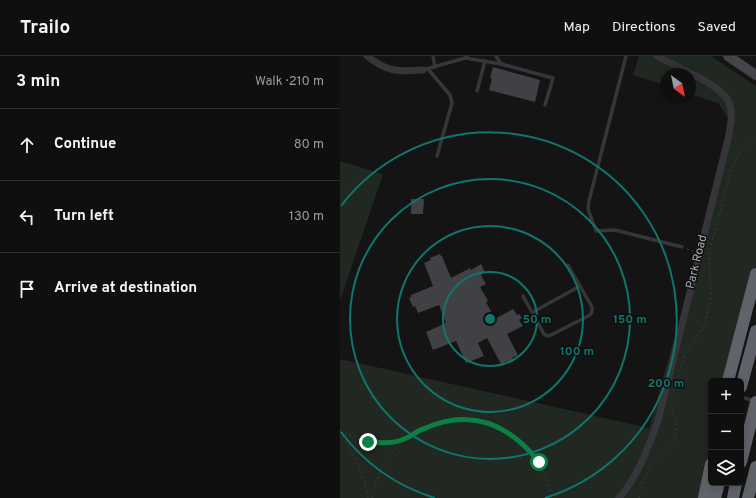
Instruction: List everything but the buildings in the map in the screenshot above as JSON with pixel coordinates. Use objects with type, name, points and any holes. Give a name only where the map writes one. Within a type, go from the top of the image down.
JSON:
[{"type":"highway","points":[[729,378],[756,274]]},
{"type":"highway","points":[[743,378],[756,331]]},
{"type":"highway","points":[[744,450],[756,402]]},
{"type":"highway","points":[[748,498],[756,467]]},
{"type":"highway","points":[[704,498],[708,479]]},
{"type":"highway","points":[[716,498],[718,486]]},
{"type":"highway","points":[[733,498],[735,486]]},
{"type":"street","points":[[367,56],[376,63],[399,72],[426,70]]},
{"type":"street","name":"Park Road","points":[[619,498],[635,475],[650,443],[658,421],[728,139],[731,119],[730,105],[724,94],[716,87],[657,56]]},
{"type":"street","points":[[728,56],[756,75]]},
{"type":"lane","points":[[433,56],[435,67]]},
{"type":"lane","points":[[496,56],[501,64]]},
{"type":"lane","points":[[626,56],[588,209],[596,231],[615,230],[682,247]]},
{"type":"lane","points":[[437,156],[452,103],[450,95],[426,70],[466,57],[501,64],[553,78],[545,104]]},
{"type":"lane","points":[[477,91],[485,61]]},
{"type":"lane","points":[[523,296],[544,334],[547,336],[590,315],[592,312],[592,307],[568,265]]},
{"type":"lane","points":[[533,312],[580,286]]},
{"type":"lane","points":[[744,398],[756,402]]},
{"type":"path","points":[[639,498],[640,491],[650,465],[673,442],[676,433],[678,426],[674,418],[672,398],[685,356],[705,323],[711,299],[709,253],[731,170],[739,153],[756,138]]},
{"type":"path","points":[[682,247],[695,252]]},
{"type":"path","points":[[372,498],[380,469],[404,440],[422,429],[444,421],[462,419],[481,421],[498,427],[514,436],[539,462],[546,477],[552,498]]},
{"type":"path","points":[[340,432],[368,442],[382,443],[404,440]]},
{"type":"path","points":[[340,432],[360,468],[367,488],[368,498]]},
{"type":"shaded area","points":[[639,56],[711,56],[756,86],[756,266],[730,378],[708,378],[708,469],[701,498],[340,498],[340,359],[649,428],[734,127],[718,103],[696,96],[696,68],[660,68],[660,84],[633,75]]},
{"type":"shaded area","points":[[340,161],[383,174],[340,301]]},
{"type":"route","points":[[368,442],[382,443],[404,440],[422,429],[444,421],[462,419],[481,421],[498,427],[514,436],[539,462]]}]
